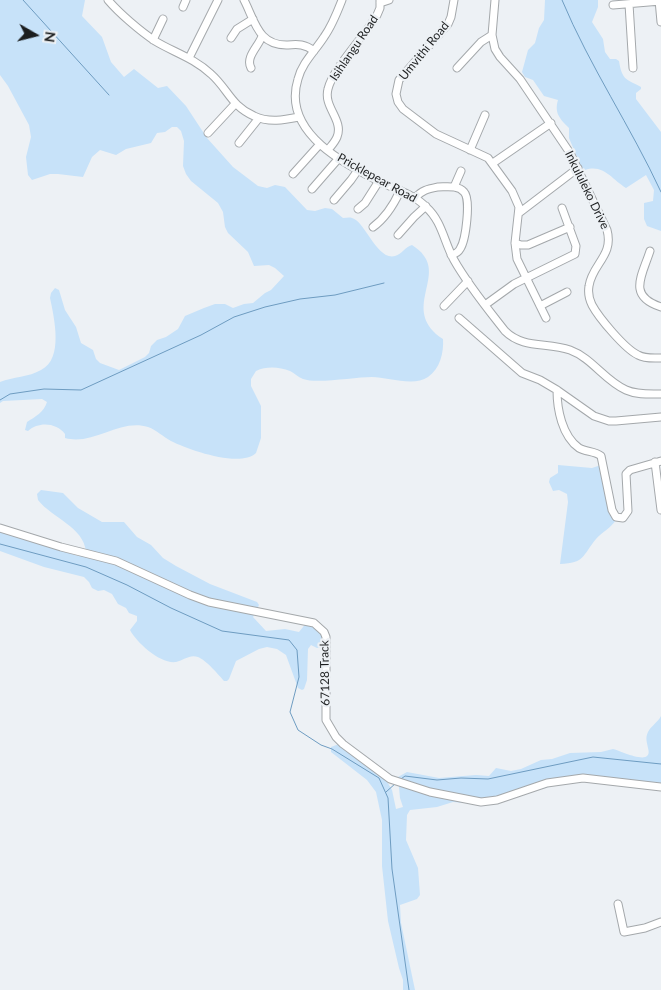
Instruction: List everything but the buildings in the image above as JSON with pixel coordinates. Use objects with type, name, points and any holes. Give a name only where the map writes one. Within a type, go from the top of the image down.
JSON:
[{"type":"street","points":[[108,0],[153,40],[189,58],[212,75],[242,110],[260,118],[277,120],[299,117]]},
{"type":"street","points":[[183,7],[186,0]]},
{"type":"street","points":[[189,58],[218,0]]},
{"type":"street","points":[[244,0],[262,36],[269,42],[276,45],[304,45],[314,51]]},
{"type":"street","name":"Pricklepear Road","points":[[342,0],[330,28],[302,68],[298,79],[295,98],[299,117],[308,132],[320,144],[358,170],[426,206],[438,223],[451,255],[468,281],[505,331],[517,340],[572,351],[589,361],[614,384],[628,391],[642,394],[661,394]]},
{"type":"street","points":[[380,1],[389,0]]},
{"type":"street","name":"Umvithi Road","points":[[454,0],[450,20],[397,85],[396,94],[398,102],[428,129],[442,138],[485,156],[493,163],[516,197],[519,213],[515,243],[517,259],[546,318]]},
{"type":"street","name":"Inkululeko Drive","points":[[495,0],[492,35],[498,53],[517,75],[551,122],[578,168],[605,224],[609,238],[607,251],[589,284],[592,304],[632,352],[646,358],[661,358]]},
{"type":"street","name":"Isihlangu Road","points":[[328,150],[336,138],[338,129],[327,98],[328,87],[340,67],[375,19],[379,12],[380,1]]},
{"type":"street","points":[[613,5],[660,1],[661,22]]},
{"type":"street","points":[[629,4],[633,68]]},
{"type":"street","points":[[153,40],[163,19]]},
{"type":"street","points":[[231,38],[237,29],[253,19]]},
{"type":"street","points":[[457,68],[481,42],[492,35]]},
{"type":"street","points":[[251,68],[249,59],[262,36]]},
{"type":"street","points":[[208,132],[235,104]]},
{"type":"street","points":[[470,150],[485,115]]},
{"type":"street","points":[[239,143],[260,118]]},
{"type":"street","points":[[493,163],[551,122]]},
{"type":"street","points":[[293,174],[320,144]]},
{"type":"street","points":[[312,189],[339,158]]},
{"type":"street","points":[[519,213],[578,168]]},
{"type":"street","points":[[334,200],[358,170]]},
{"type":"street","points":[[454,187],[461,171]]},
{"type":"street","points":[[358,209],[365,203],[380,181]]},
{"type":"street","points":[[414,198],[425,189],[454,187],[464,192],[468,199],[468,204],[462,246],[456,253],[451,255]]},
{"type":"street","points":[[373,227],[379,223],[392,206],[400,191]]},
{"type":"street","points":[[398,235],[414,216],[426,206]]},
{"type":"street","points":[[485,305],[509,287],[575,254],[577,249],[562,208]]},
{"type":"street","points":[[515,243],[521,245],[528,244],[570,227]]},
{"type":"street","points":[[650,251],[641,279],[640,291],[645,300],[661,308]]},
{"type":"street","points":[[444,306],[468,281]]},
{"type":"street","points":[[540,306],[567,292]]},
{"type":"street","points":[[460,318],[470,323],[522,373],[540,380],[557,390],[594,416],[609,421],[661,417]]},
{"type":"street","points":[[557,390],[562,425],[568,435],[579,448],[601,456],[612,510],[615,516],[623,518],[628,511],[626,474],[630,470],[658,462],[661,510]]},
{"type":"street","name":"67128 Track","points":[[0,528],[53,545],[116,561],[190,595],[210,602],[314,623],[324,632],[326,637],[325,707],[326,720],[330,729],[343,744],[390,779],[430,792],[481,802],[496,800],[547,783],[583,778],[661,787]]},
{"type":"street","points":[[618,904],[624,932],[645,928],[661,922]]},
{"type":"shaded area","points":[[0,0],[85,0],[82,16],[102,37],[111,62],[124,77],[134,69],[158,88],[167,86],[186,106],[207,138],[233,167],[258,186],[267,188],[275,185],[285,187],[307,210],[332,209],[343,218],[352,218],[362,226],[377,247],[389,256],[395,256],[412,245],[418,250],[424,256],[428,265],[429,275],[424,307],[425,318],[431,329],[443,339],[443,349],[436,370],[428,377],[415,381],[372,377],[317,381],[303,379],[290,371],[277,368],[264,368],[256,371],[251,379],[251,386],[261,406],[261,438],[256,453],[238,459],[214,456],[190,449],[171,441],[151,428],[138,425],[127,426],[96,436],[75,439],[65,438],[62,430],[48,425],[37,426],[28,431],[25,430],[27,422],[46,406],[47,402],[42,399],[3,401],[0,403],[0,382],[41,370],[48,365],[53,357],[56,337],[50,298],[55,288],[59,290],[65,310],[76,327],[81,343],[93,350],[96,359],[100,363],[119,370],[145,357],[157,340],[166,337],[178,329],[185,316],[215,304],[225,304],[233,308],[253,303],[271,290],[284,276],[269,265],[254,266],[248,252],[228,233],[225,227],[223,212],[218,203],[191,181],[186,174],[183,166],[184,141],[181,131],[177,127],[157,133],[151,143],[126,149],[116,155],[100,150],[92,157],[83,177],[50,174],[32,180],[28,175],[26,157],[31,137],[29,125],[0,75]]},
{"type":"shaded area","points":[[545,0],[598,0],[598,7],[592,22],[603,39],[605,52],[610,59],[619,61],[623,75],[626,78],[641,87],[636,93],[636,99],[661,132],[661,231],[647,226],[644,219],[644,203],[653,201],[654,190],[646,175],[626,188],[607,173],[597,169],[582,169],[569,138],[569,128],[557,112],[558,100],[544,96],[533,80],[525,77],[522,72],[528,50],[535,43],[539,28],[544,20]]},
{"type":"shaded area","points":[[558,465],[592,468],[601,465],[616,520],[596,539],[582,558],[574,562],[560,564],[568,502],[567,494],[559,490],[553,491],[549,482],[550,478],[558,473]]},
{"type":"shaded area","points":[[41,490],[63,493],[78,508],[102,522],[124,522],[137,537],[151,545],[163,558],[176,566],[210,584],[257,602],[259,605],[253,617],[266,631],[285,629],[299,632],[307,622],[314,624],[323,637],[321,647],[317,648],[311,645],[308,649],[307,680],[304,689],[298,688],[286,655],[277,649],[267,647],[259,649],[236,661],[227,681],[224,681],[208,664],[195,656],[176,662],[163,660],[150,652],[133,635],[130,630],[137,621],[137,616],[129,613],[126,608],[118,604],[112,594],[104,590],[98,591],[92,588],[84,577],[44,567],[0,551],[0,531],[78,556],[83,556],[86,552],[84,543],[74,529],[38,500],[37,494]]},
{"type":"shaded area","points":[[661,716],[661,790],[577,781],[559,784],[492,803],[453,802],[437,807],[410,810],[407,815],[406,840],[418,868],[420,895],[417,899],[400,905],[401,923],[415,990],[403,990],[403,980],[388,921],[382,866],[382,820],[376,792],[367,780],[331,752],[331,747],[339,744],[386,780],[392,790],[396,809],[403,807],[398,777],[407,772],[439,778],[476,775],[489,776],[496,768],[511,771],[521,769],[541,760],[552,759],[570,753],[601,752],[613,749],[635,756],[646,757],[648,754],[647,734]]},
{"type":"waterway","points":[[23,0],[109,95]]},
{"type":"waterway","points":[[562,0],[585,49],[661,192]]},
{"type":"waterway","points":[[0,400],[10,394],[44,389],[81,390],[201,335],[234,317],[300,299],[335,295],[384,283]]},
{"type":"waterway","points":[[0,544],[86,567],[222,631],[289,640],[297,650],[299,677],[290,712],[298,730],[379,778],[388,798],[392,869],[409,990]]},
{"type":"waterway","points":[[401,779],[405,776],[437,780],[461,778],[488,779],[593,757],[661,764]]},
{"type":"waterway","points":[[386,792],[396,783]]}]
